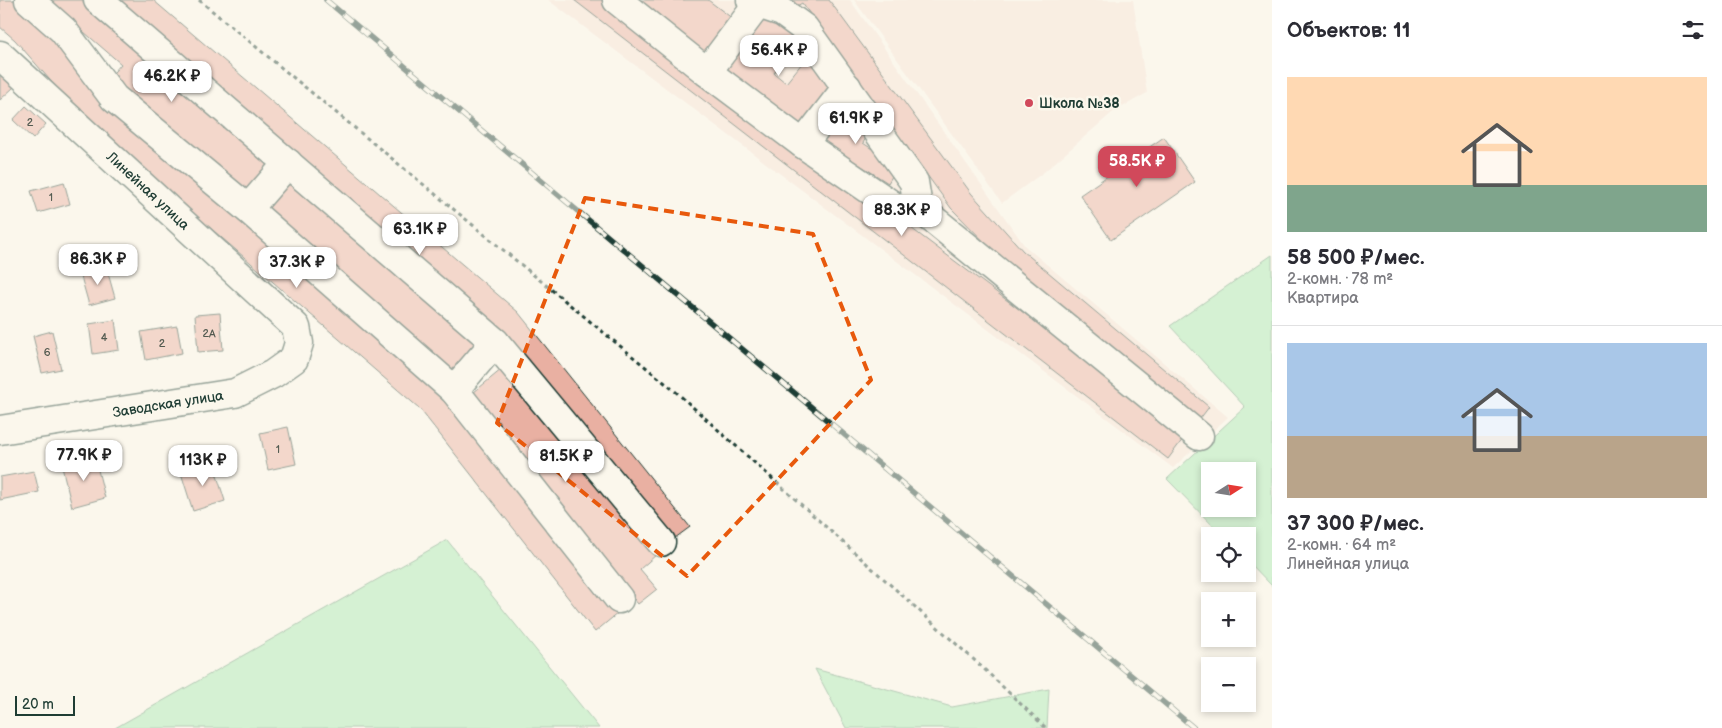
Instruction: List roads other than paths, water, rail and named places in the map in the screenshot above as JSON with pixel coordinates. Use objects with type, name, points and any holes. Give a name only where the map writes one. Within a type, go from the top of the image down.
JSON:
[{"type":"street","points":[[29,0],[64,30],[114,98],[248,210],[454,390],[619,599]]},
{"type":"street","points":[[98,0],[495,342],[661,542]]},
{"type":"street","points":[[617,0],[707,72],[802,144],[894,207],[918,207],[1199,436]]},
{"type":"street","points":[[707,72],[754,2],[782,12],[804,28],[914,182],[918,207]]},
{"type":"street","name":"Линейная улица","points":[[0,55],[296,327]]},
{"type":"street","points":[[802,144],[847,87]]},
{"type":"street","points":[[248,210],[288,162]]},
{"type":"street","name":"Заводская улица","points":[[0,430],[235,394],[273,374],[294,359],[299,343],[296,327]]},
{"type":"street","points":[[454,390],[495,342]]},
{"type":"railway","points":[[326,0],[1194,728]]},
{"type":"place","name":"Школа №38","points":[[1029,103]]}]
